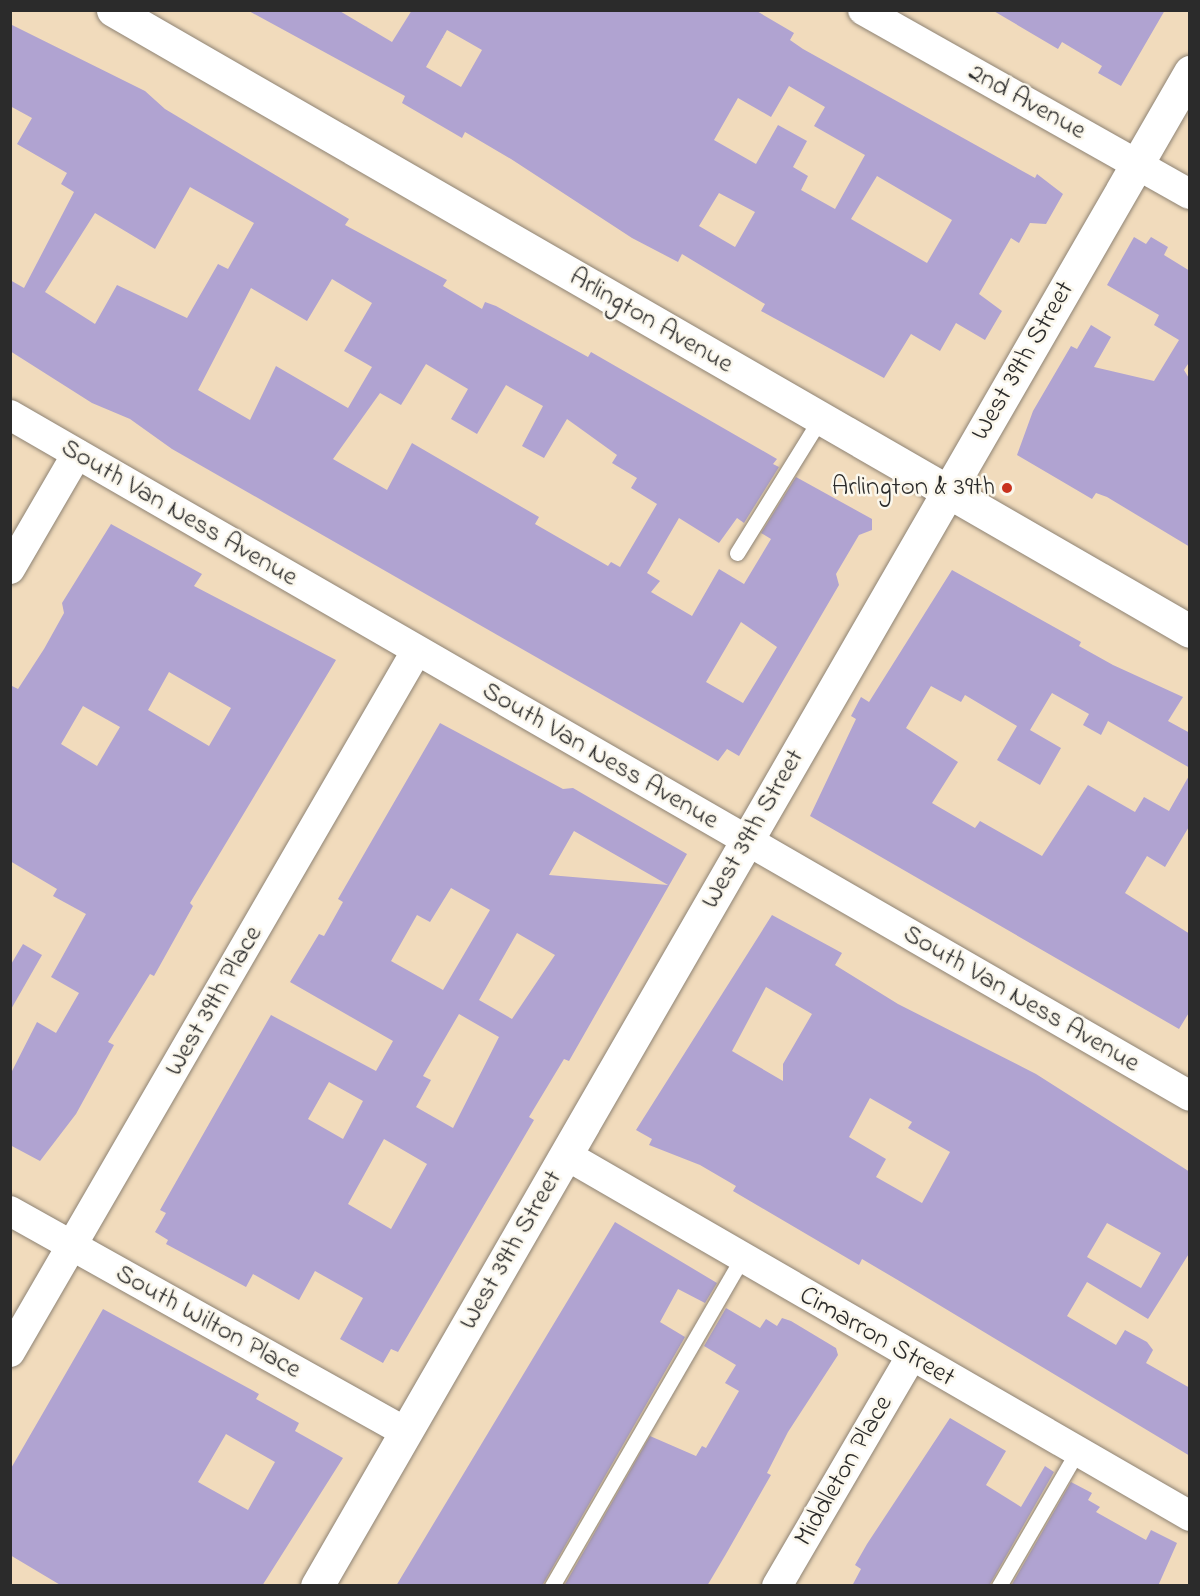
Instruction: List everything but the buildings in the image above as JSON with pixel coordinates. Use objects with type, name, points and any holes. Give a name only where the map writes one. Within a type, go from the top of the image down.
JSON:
[{"type":"street","name":"Arlington Avenue","points":[[113,10],[947,493],[1190,631]]},
{"type":"street","name":"2nd Avenue","points":[[863,10],[1190,194]]},
{"type":"street","name":"West 39th Street","points":[[318,1586],[1190,72]]},
{"type":"street","name":"South Van Ness Avenue","points":[[10,415],[1190,1096]]},
{"type":"street","points":[[10,569],[77,454]]},
{"type":"street","name":"West 39th Place","points":[[10,1352],[417,650]]},
{"type":"street","name":"Cimarron Street","points":[[566,1155],[741,1260],[1190,1516]]},
{"type":"street","name":"South Wilton Place","points":[[10,1211],[406,1432]]},
{"type":"street","name":"Middleton Place","points":[[777,1586],[911,1357]]},
{"type":"lane","points":[[736,553],[820,419]]},
{"type":"lane","points":[[552,1586],[741,1260]]},
{"type":"lane","points":[[999,1586],[1077,1452]]},
{"type":"place","name":"Arlington & 39th","points":[[1007,488]]}]
